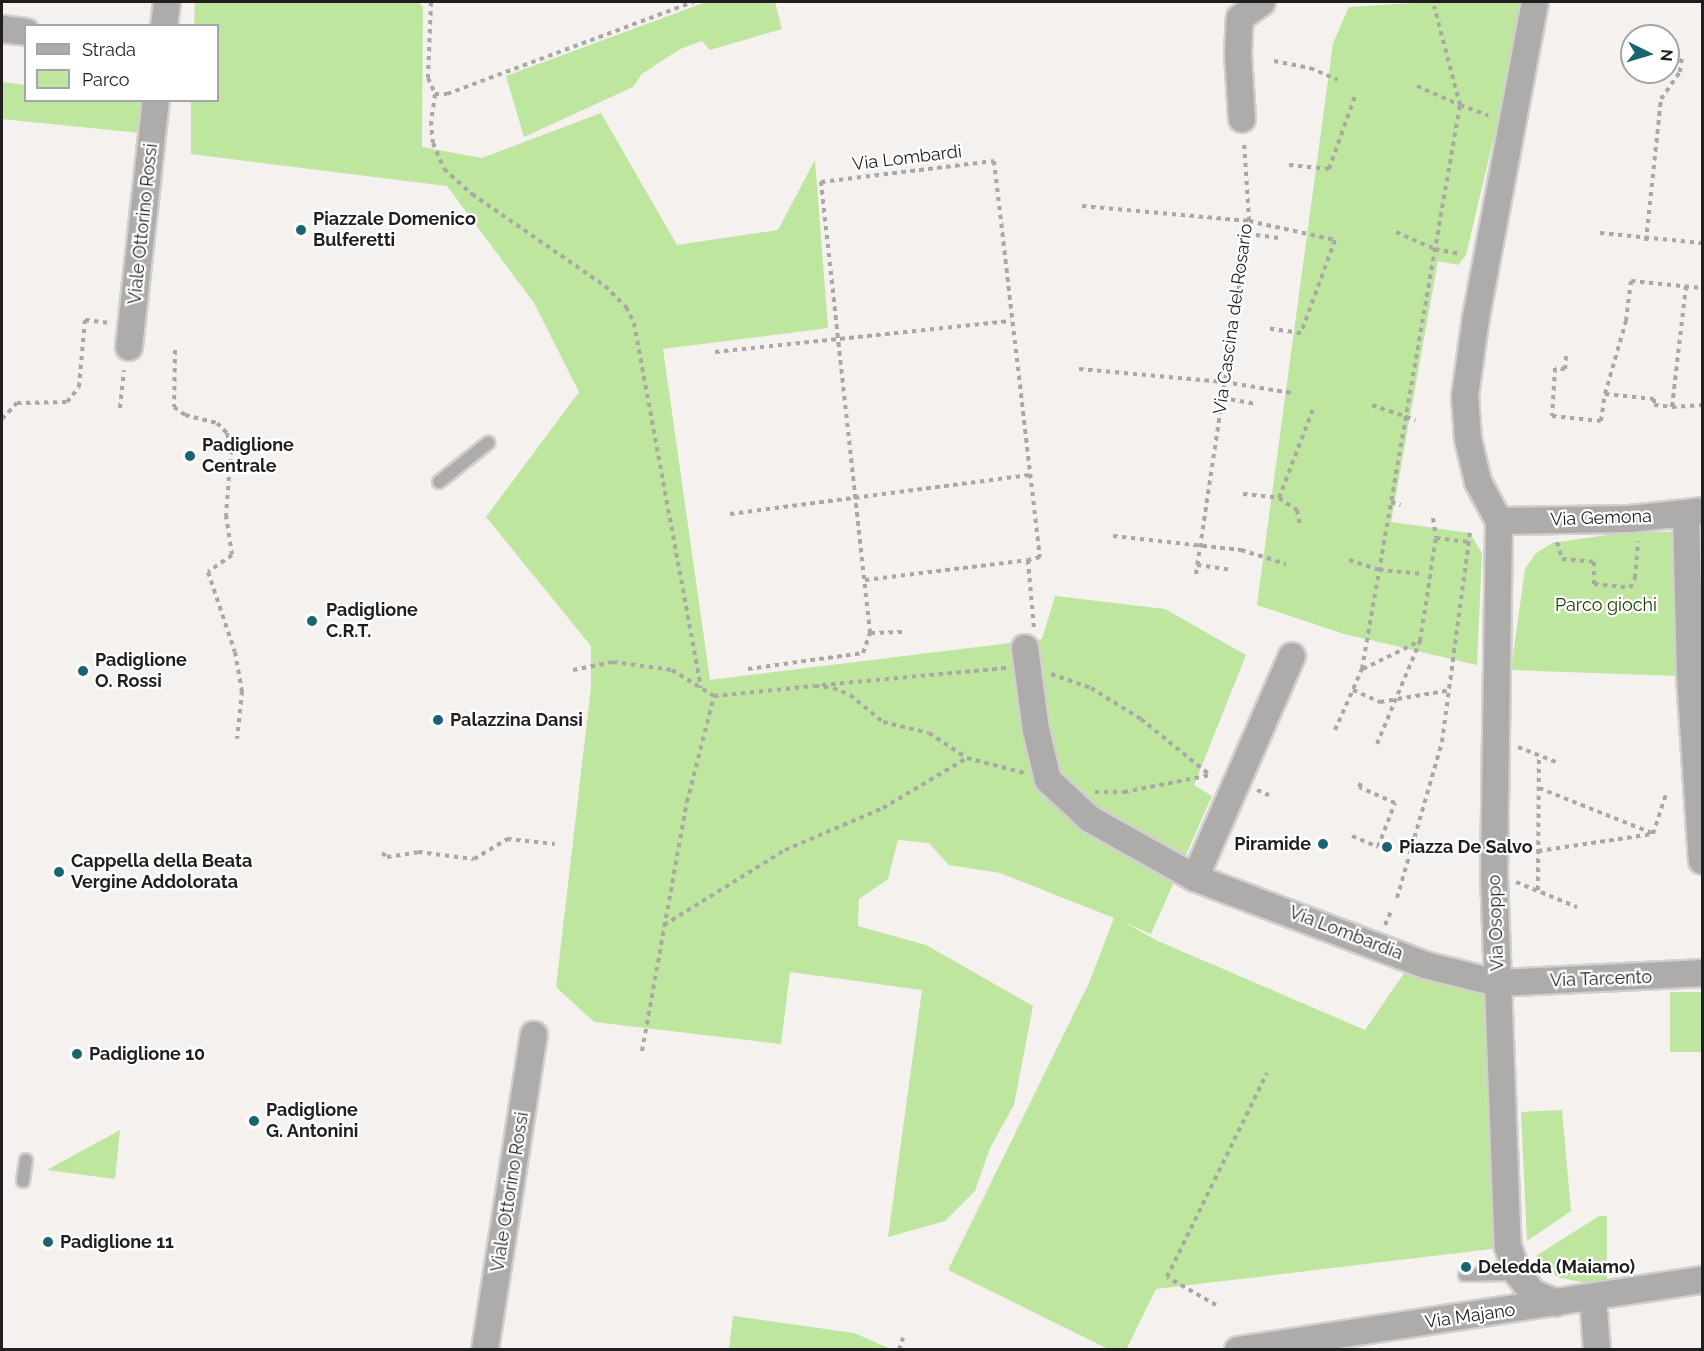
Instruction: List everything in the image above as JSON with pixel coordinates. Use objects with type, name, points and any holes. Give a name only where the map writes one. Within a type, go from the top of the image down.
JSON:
[{"type":"street","points":[[164,24],[167,2]]},
{"type":"street","points":[[1242,119],[1238,53],[1240,18],[1262,2]]},
{"type":"street","points":[[1499,521],[1479,482],[1468,439],[1465,396],[1476,316],[1535,2]]},
{"type":"street","points":[[2,29],[24,32]]},
{"type":"street","name":"Viale Ottorino Rossi","points":[[129,346],[156,102]]},
{"type":"street","points":[[1694,512],[1690,676],[1702,861]]},
{"type":"street","name":"Via Gemona","points":[[1499,521],[1630,519],[1694,512]]},
{"type":"street","name":"Via Osoppo","points":[[1499,521],[1494,874],[1508,1247],[1518,1274],[1533,1293],[1556,1303]]},
{"type":"street","points":[[1030,642],[1036,730],[1048,780]]},
{"type":"street","points":[[1195,878],[1292,656]]},
{"type":"street","name":"Via Lombardia","points":[[1048,780],[1090,819],[1195,878],[1425,965],[1498,983]]},
{"type":"street","name":"Via Tarcento","points":[[1498,983],[1702,973]]},
{"type":"street","name":"Viale Ottorino Rossi","points":[[485,1350],[534,1035]]},
{"type":"street","name":"Via Majano","points":[[1238,1350],[1702,1280]]},
{"type":"street","points":[[1593,1298],[1597,1350]]},
{"type":"lane","points":[[439,482],[488,443]]},
{"type":"lane","points":[[23,1181],[26,1160]]},
{"type":"lane","points":[[1465,1275],[1518,1274]]},
{"type":"path","points":[[432,2],[428,78],[435,94],[431,122],[433,143],[444,169],[471,194],[606,286],[626,307],[634,323],[701,688]]},
{"type":"path","points":[[435,94],[447,94],[693,2]]},
{"type":"path","points":[[1335,730],[1362,669],[1460,105],[1434,6]]},
{"type":"path","points":[[1646,240],[1660,99],[1680,72],[1682,56]]},
{"type":"path","points":[[1274,61],[1310,68],[1338,80]]},
{"type":"path","points":[[1417,86],[1488,116]]},
{"type":"path","points":[[1289,165],[1329,170],[1356,93]]},
{"type":"path","name":"Via Cascina del Rosario","points":[[1196,574],[1249,221],[1242,119]]},
{"type":"path","name":"Via Lombardi","points":[[870,633],[822,182],[994,161],[1010,321],[1040,557],[1028,560]]},
{"type":"path","points":[[1082,206],[1249,221],[1290,228],[1335,240],[1301,333],[1266,328]]},
{"type":"path","points":[[1396,232],[1435,249],[1461,254]]},
{"type":"path","points":[[1600,233],[1646,240],[1702,243]]},
{"type":"path","points":[[1247,234],[1279,238]]},
{"type":"path","points":[[1566,356],[1565,369],[1555,368],[1552,416],[1601,421],[1605,394],[1626,321],[1631,281],[1702,288]]},
{"type":"path","points":[[1672,407],[1686,286]]},
{"type":"path","points":[[2,419],[17,403],[67,402],[79,387],[85,320],[115,324]]},
{"type":"path","points":[[715,352],[1010,321]]},
{"type":"path","points":[[175,350],[174,407],[185,415],[217,423],[227,433],[231,450],[226,515],[232,555],[208,572],[235,652],[242,691],[237,739]]},
{"type":"path","points":[[1079,369],[1224,382],[1292,393]]},
{"type":"path","points":[[120,408],[123,374]]},
{"type":"path","points":[[1605,394],[1654,399],[1654,405],[1672,407],[1702,405]]},
{"type":"path","points":[[1222,398],[1256,404]]},
{"type":"path","points":[[1372,405],[1415,420]]},
{"type":"path","points":[[1279,498],[1313,409]]},
{"type":"path","points":[[730,514],[1030,475]]},
{"type":"path","points":[[1243,494],[1279,498],[1297,510],[1300,526]]},
{"type":"path","points":[[1391,502],[1401,505]]},
{"type":"path","points":[[1377,744],[1392,701],[1420,641],[1436,538],[1433,518]]},
{"type":"path","points":[[1557,541],[1562,559],[1594,562],[1593,584],[1630,588],[1635,578],[1639,531]]},
{"type":"path","points":[[1396,898],[1436,769],[1451,690],[1470,533]]},
{"type":"path","points":[[1113,536],[1241,550],[1286,564]]},
{"type":"path","points":[[1436,538],[1469,542]]},
{"type":"path","points":[[865,580],[1028,560],[1030,642]]},
{"type":"path","points":[[1349,560],[1379,570],[1423,574]]},
{"type":"path","points":[[1197,565],[1233,570]]},
{"type":"path","points":[[748,669],[862,653],[870,633],[902,632]]},
{"type":"path","points":[[1362,669],[1420,641]]},
{"type":"path","points":[[573,670],[613,662],[672,670],[714,696],[815,686],[833,688],[850,695],[883,722],[928,733],[967,758],[1048,780]]},
{"type":"path","points":[[1353,690],[1371,700],[1392,701],[1451,690]]},
{"type":"path","points":[[642,1051],[663,926],[714,696]]},
{"type":"path","points":[[1516,746],[1556,762]]},
{"type":"path","points":[[1538,890],[1539,756]]},
{"type":"path","points":[[663,926],[785,850],[883,808],[967,758]]},
{"type":"path","points":[[1089,792],[1124,792],[1211,775]]},
{"type":"path","points":[[1352,836],[1378,847],[1395,803],[1359,788],[1362,781]]},
{"type":"path","points":[[1539,788],[1653,834]]},
{"type":"path","points":[[1653,834],[1666,794]]},
{"type":"path","points":[[1538,851],[1653,834]]},
{"type":"path","points":[[382,853],[387,857],[418,852],[474,859],[507,839],[555,844]]},
{"type":"path","points":[[1515,882],[1577,907]]},
{"type":"path","points":[[1216,1305],[1167,1277],[1267,1073]]},
{"type":"path","points":[[899,1350],[903,1338]]},
{"type":"green space","points":[[195,2],[418,2],[423,7],[422,147],[482,158],[601,113],[677,245],[778,230],[815,160],[828,328],[663,349],[710,680],[1042,639],[1055,596],[1165,609],[1246,655],[1194,785],[1212,796],[1151,934],[1123,922],[1158,941],[1365,1030],[1409,966],[1498,983],[1508,1247],[1156,1289],[1126,1350],[1108,1349],[948,1270],[1089,983],[1114,918],[1000,873],[949,865],[929,843],[898,840],[888,879],[859,899],[858,926],[926,945],[1033,1006],[1014,1105],[990,1148],[975,1191],[945,1221],[888,1237],[922,990],[790,972],[781,1044],[594,1022],[556,987],[591,687],[591,646],[486,517],[579,392],[534,303],[447,186],[191,154],[191,102],[219,102],[219,24],[194,24]]},
{"type":"green space","points":[[706,2],[775,2],[782,29],[710,50],[702,41],[680,49],[642,74],[633,87],[524,137],[506,76]]},
{"type":"green space","points":[[1429,2],[1519,2],[1524,9],[1466,255],[1458,265],[1438,261],[1391,522],[1470,533],[1482,553],[1477,665],[1344,634],[1257,605],[1333,43],[1349,7]]},
{"type":"green space","points":[[2,82],[24,85],[24,102],[144,102],[140,133],[2,119]]},
{"type":"green space","name":"Parco giochi","points":[[1635,531],[1672,532],[1678,676],[1511,670],[1525,569],[1535,554],[1552,543]]},
{"type":"green space","points":[[1670,992],[1702,992],[1702,1052],[1670,1052]]},
{"type":"green space","points":[[1562,1110],[1571,1211],[1527,1241],[1521,1112]]},
{"type":"green space","points":[[120,1130],[115,1179],[47,1170]]},
{"type":"green space","points":[[1599,1216],[1607,1216],[1607,1282],[1590,1284],[1557,1277],[1536,1256]]},
{"type":"green space","points":[[733,1316],[854,1333],[891,1349],[729,1349]]},
{"type":"place","name":"Piazzale Domenico Bulferetti","points":[[301,230]]},
{"type":"place","name":"Padiglione Centrale","points":[[190,456]]},
{"type":"place","name":"Padiglione C.R.T.","points":[[312,621]]},
{"type":"place","name":"Padiglione O. Rossi","points":[[83,671]]},
{"type":"place","name":"Palazzina Dansi","points":[[438,720]]},
{"type":"place","name":"Piramide","points":[[1323,844]]},
{"type":"place","name":"Piazza De Salvo","points":[[1387,847]]},
{"type":"place","name":"Cappella della Beata Vergine Addolorata","points":[[59,872]]},
{"type":"place","name":"Padiglione 10","points":[[77,1054]]},
{"type":"place","name":"Padiglione G. Antonini","points":[[254,1121]]},
{"type":"place","name":"Padiglione 11","points":[[48,1242]]},
{"type":"place","name":"Deledda (Maiamo)","points":[[1466,1267]]}]
